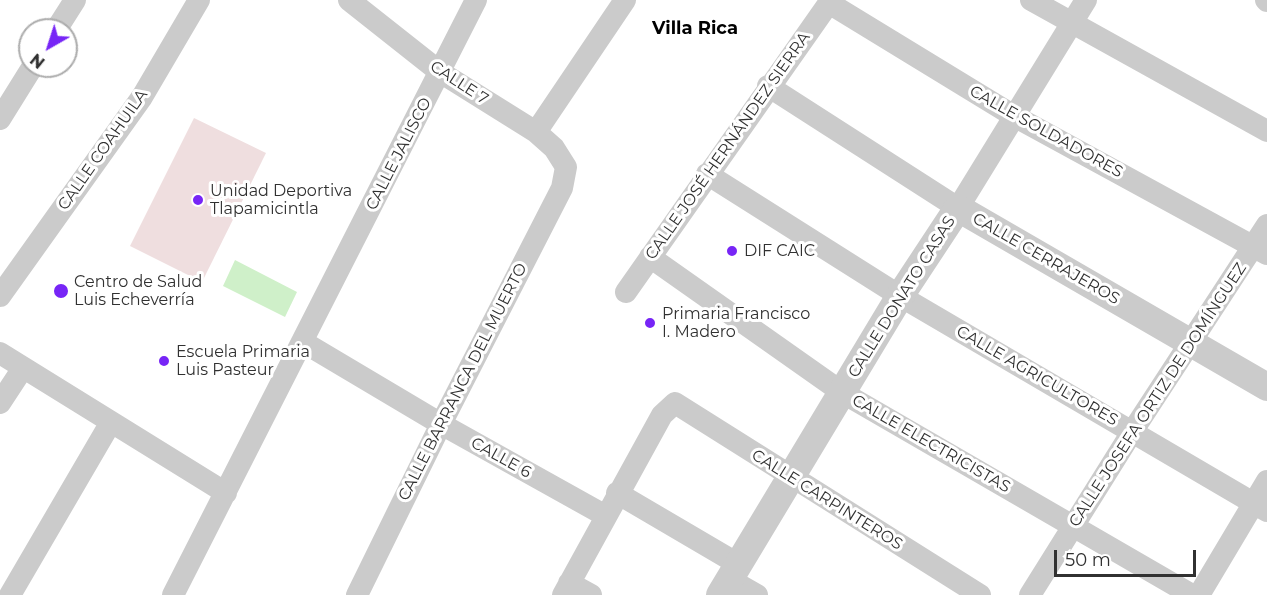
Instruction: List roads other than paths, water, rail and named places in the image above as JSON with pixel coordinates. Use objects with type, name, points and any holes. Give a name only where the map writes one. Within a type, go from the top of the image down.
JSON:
[{"type":"street","points":[[64,18],[75,0]]},
{"type":"street","name":"CALLE COAHUILA","points":[[0,296],[142,97],[199,0]]},
{"type":"street","name":"CALLE 7","points":[[349,0],[440,72],[536,132],[554,148],[566,167]]},
{"type":"street","name":"CALLE JALISCO","points":[[173,595],[476,0]]},
{"type":"street","points":[[536,132],[625,0]]},
{"type":"street","points":[[1031,0],[1072,25],[1267,131]]},
{"type":"street","name":"CALLE DONATO CASAS","points":[[729,579],[900,296],[958,208],[1086,0]]},
{"type":"street","name":"CALLE JOSÉ HERNÁNDEZ SIERRA","points":[[626,292],[706,174],[830,2]]},
{"type":"street","name":"CALLE SOLDADORES","points":[[830,2],[1014,117],[1260,250]]},
{"type":"street","points":[[0,119],[26,78]]},
{"type":"street","name":"CALLE CERRAJEROS","points":[[768,86],[958,208],[1267,387]]},
{"type":"street","name":"CALLE BARRANCA DEL MUERTO","points":[[357,595],[441,424],[562,188],[566,167]]},
{"type":"street","name":"CALLE AGRICULTORES","points":[[706,174],[900,296],[1260,507]]},
{"type":"street","name":"CALLE JOSEFA ORTIZ DE DOMÍNGUEZ","points":[[1030,595],[1191,342],[1260,250],[1267,225]]},
{"type":"street","name":"CALLE ELECTRICISTAS","points":[[650,257],[843,393],[1192,595]]},
{"type":"street","name":"CALLE 6","points":[[303,342],[441,424],[606,516]]},
{"type":"street","points":[[0,353],[226,494]]},
{"type":"street","points":[[0,403],[23,368]]},
{"type":"street","name":"CALLE CARPINTEROS","points":[[617,493],[662,416],[675,403],[789,477],[980,595]]},
{"type":"street","points":[[0,590],[10,595],[111,422]]},
{"type":"street","points":[[1199,595],[1260,507],[1267,481]]},
{"type":"street","points":[[591,595],[566,589],[617,493],[729,579],[757,595]]},
{"type":"place","name":"Unidad Deportiva Tlapamicintla","points":[[198,200]]},
{"type":"place","name":"DIF CAIC","points":[[732,251]]},
{"type":"place","name":"Centro de Salud Luis Echeverría","points":[[61,291]]},
{"type":"place","name":"Primaria Francisco I. Madero","points":[[650,323]]},
{"type":"place","name":"Escuela Primaria Luis Pasteur","points":[[164,361]]},
{"type":"district","name":"Villa Rica","points":[[695,29]]}]
